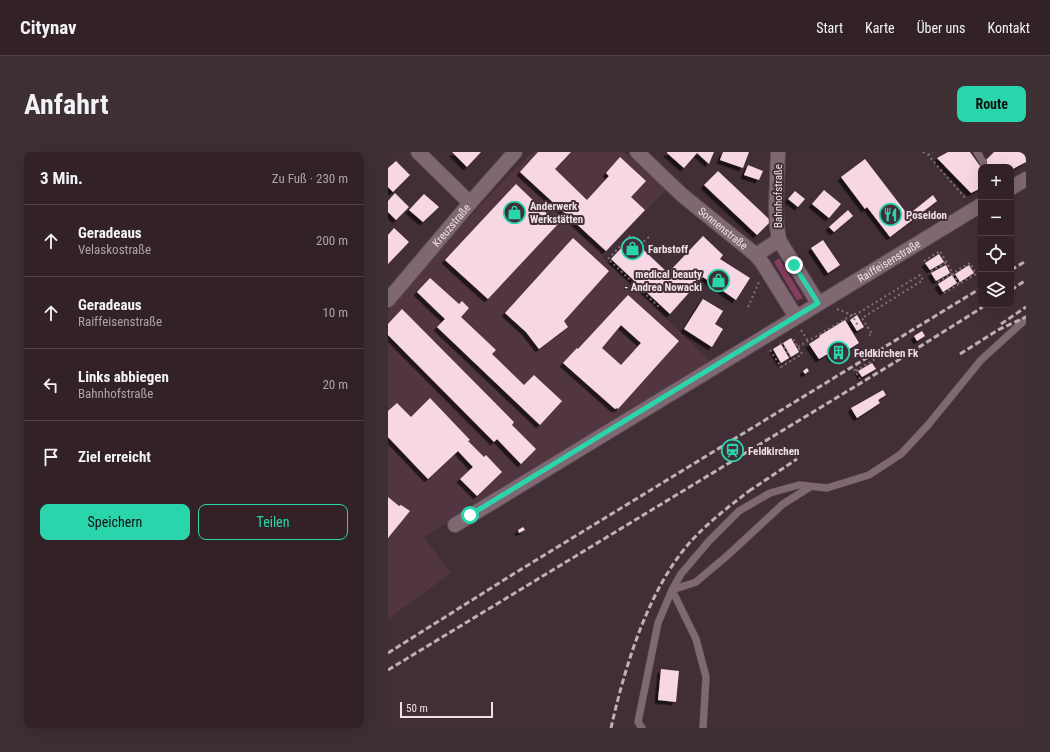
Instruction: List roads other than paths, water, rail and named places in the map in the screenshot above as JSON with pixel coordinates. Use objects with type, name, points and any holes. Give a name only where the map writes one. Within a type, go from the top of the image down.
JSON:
[{"type":"street","points":[[418,152],[470,203]]},
{"type":"street","name":"Kreuzstraße","points":[[388,300],[515,152]]},
{"type":"street","name":"Sonnenstraße","points":[[637,152],[682,195],[756,255],[796,317]]},
{"type":"street","name":"Bahnhofstraße","points":[[778,152],[776,207],[779,240],[818,303]]},
{"type":"street","points":[[1014,186],[1026,179]]},
{"type":"street","name":"Raiffeisenstraße","points":[[455,524],[978,207]]},
{"type":"street","name":"Bahnhofstraße","points":[[756,255],[779,240]]},
{"type":"lane","points":[[977,152],[983,162]]},
{"type":"lane","points":[[642,728],[638,722],[658,623],[672,590],[682,574],[709,541],[739,511],[770,493],[799,485],[827,488],[869,475],[901,454],[928,425],[980,360],[1026,319]]},
{"type":"lane","points":[[672,590],[696,582],[728,555],[783,504],[810,487]]},
{"type":"lane","points":[[672,590],[696,639],[706,677],[703,728]]},
{"type":"railway","points":[[1014,268],[1026,261]]},
{"type":"railway","points":[[1014,288],[1026,280]]},
{"type":"railway","points":[[388,653],[515,573],[978,290]]},
{"type":"railway","points":[[1001,324],[1026,307]]},
{"type":"railway","points":[[388,670],[897,361],[981,308]]},
{"type":"railway","points":[[960,354],[998,330],[1026,317]]},
{"type":"railway","points":[[749,491],[797,459]]},
{"type":"railway","points":[[611,728],[631,653],[651,603],[677,558],[693,539],[714,519],[753,488]]},
{"type":"place","name":"Anderwerk Werkstätten","points":[[514,212]]},
{"type":"place","name":"Poseidon","points":[[890,215]]},
{"type":"place","name":"Farbstoff","points":[[633,249]]},
{"type":"place","name":"medical beauty - Andrea Nowacki","points":[[718,280]]},
{"type":"place","name":"Feldkirchen Fk","points":[[838,353]]},
{"type":"place","name":"Feldkirchen","points":[[733,451]]}]
